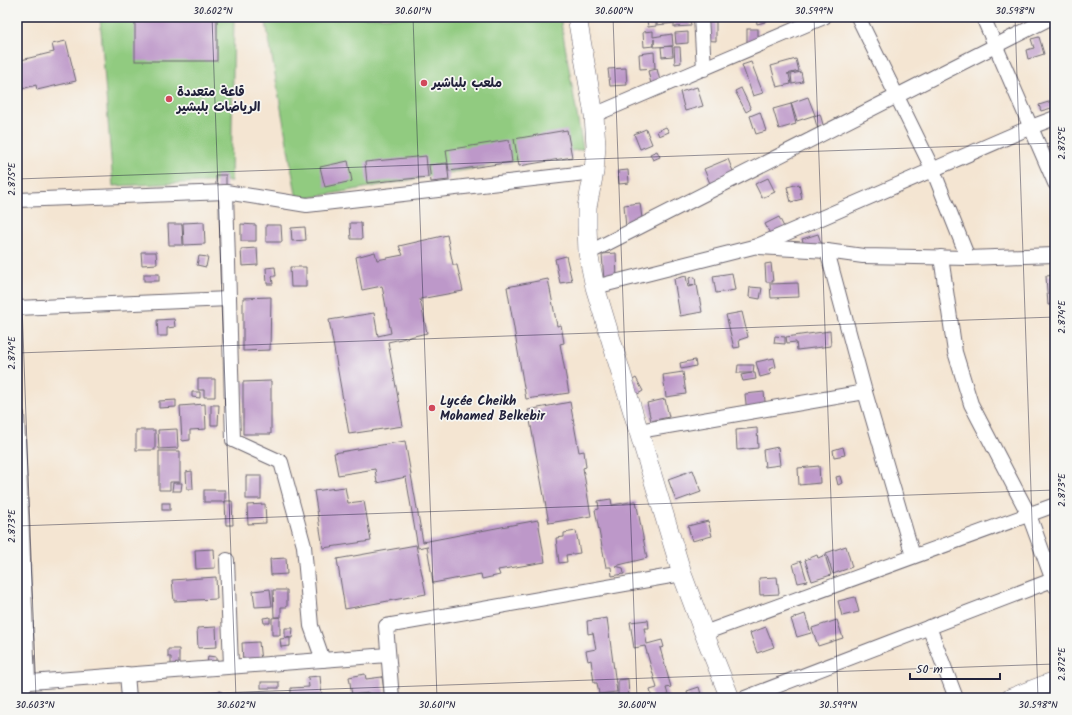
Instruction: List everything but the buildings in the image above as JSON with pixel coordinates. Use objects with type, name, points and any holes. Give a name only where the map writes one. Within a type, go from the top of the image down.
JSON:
[{"type":"street","points":[[577,17],[594,115],[596,146],[594,172],[587,207],[587,226],[588,253],[595,287],[682,574],[730,698]]},
{"type":"street","points":[[701,17],[704,69]]},
{"type":"street","points":[[594,115],[824,17]]},
{"type":"street","points":[[858,17],[933,170],[968,258]]},
{"type":"street","points":[[983,17],[1055,182]]},
{"type":"street","points":[[588,253],[1052,17]]},
{"type":"street","points":[[595,287],[757,246],[1031,127],[1055,118]]},
{"type":"street","points":[[17,200],[226,192],[307,205],[594,172]]},
{"type":"street","points":[[226,192],[233,440],[281,462],[304,546],[311,626],[323,660]]},
{"type":"street","points":[[757,246],[827,251],[863,256],[968,258],[1055,255]]},
{"type":"street","points":[[827,251],[865,392],[913,556]]},
{"type":"street","points":[[745,698],[929,627],[1054,582],[1028,515],[971,404],[955,352],[941,257]]},
{"type":"street","points":[[17,308],[229,299]]},
{"type":"street","points":[[639,431],[865,392]]},
{"type":"street","points":[[17,415],[23,698]]},
{"type":"street","points":[[704,633],[1055,505]]},
{"type":"street","points":[[227,560],[231,666]]},
{"type":"street","points":[[392,698],[386,626],[682,574]]},
{"type":"street","points":[[929,627],[956,698]]},
{"type":"street","points":[[23,682],[388,655]]},
{"type":"street","points":[[127,674],[129,698]]},
{"type":"street","points":[[1011,698],[1055,681]]},
{"type":"green space","name":"قاعة متعددة الرياضات بلبشير","points":[[100,17],[234,17],[231,181],[113,186]]},
{"type":"green space","name":"ملعب بلباشير","points":[[265,17],[560,17],[583,149],[297,200]]},
{"type":"place","name":"ملعب بلباشير","points":[[424,83]]},
{"type":"place","name":"قاعة متعددة الرياضات بلبشير","points":[[169,99]]},
{"type":"place","name":"Lycée Cheikh Mohamed Belkebir","points":[[432,408]]}]
